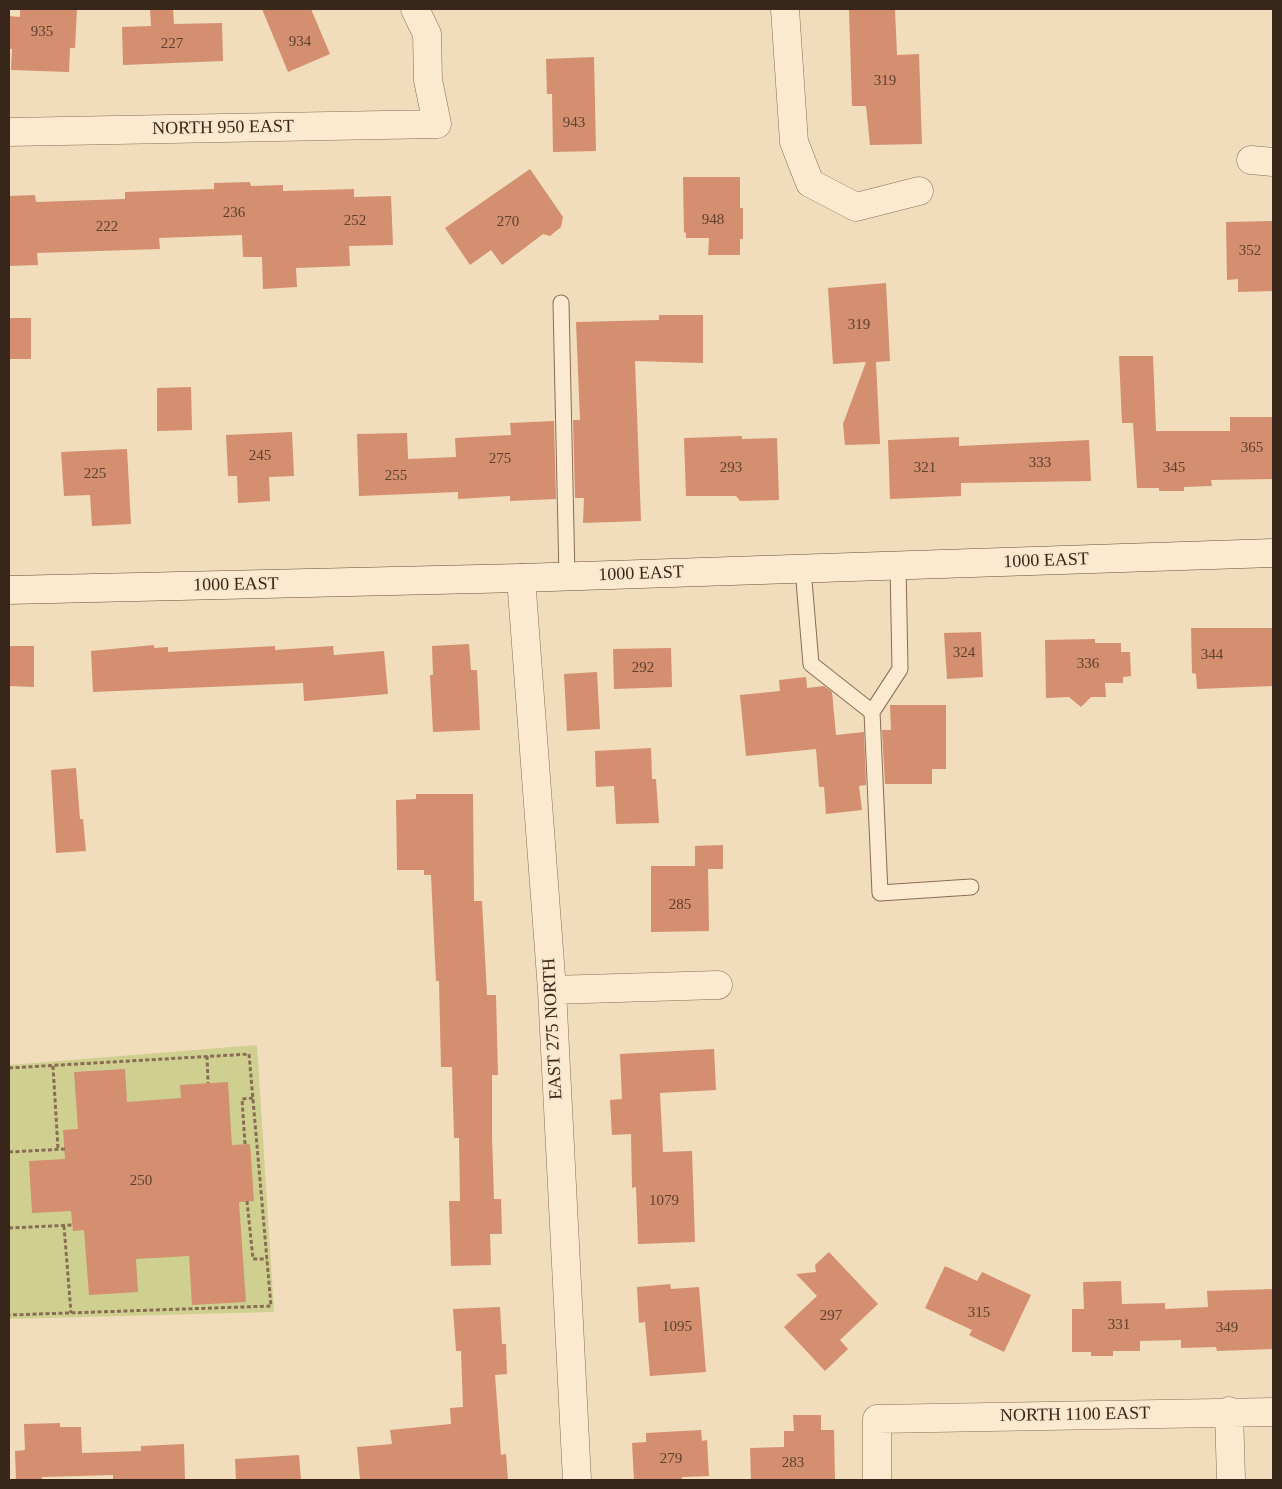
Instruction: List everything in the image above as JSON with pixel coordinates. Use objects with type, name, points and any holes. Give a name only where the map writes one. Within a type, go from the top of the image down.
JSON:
[{"type":"street","name":"NORTH 950 EAST","points":[[9,132],[437,124],[428,80],[427,34],[415,9]]},
{"type":"street","points":[[785,9],[794,142],[810,182],[856,207],[919,191]]},
{"type":"street","name":"1000 EAST","points":[[9,590],[521,578],[1273,553]]},
{"type":"street","name":"EAST 275 NORTH","points":[[521,578],[552,990],[577,1480]]},
{"type":"street","points":[[552,990],[718,986]]},
{"type":"street","points":[[1230,1411],[1231,1480]]},
{"type":"street","name":"NORTH 1100 EAST","points":[[877,1480],[877,1419],[1230,1411],[1273,1412]]},
{"type":"lane","points":[[561,303],[567,576]]},
{"type":"lane","points":[[898,566],[900,669],[872,712],[880,893],[971,887]]},
{"type":"lane","points":[[803,569],[812,664],[872,712]]},
{"type":"path","points":[[9,1068],[250,1054],[271,1306],[9,1315]]},
{"type":"path","points":[[206,1056],[208,1083]]},
{"type":"path","points":[[53,1066],[58,1149]]},
{"type":"path","points":[[245,1144],[242,1099],[253,1098]]},
{"type":"path","points":[[9,1152],[65,1149]]},
{"type":"path","points":[[247,1201],[253,1259],[267,1259]]},
{"type":"path","points":[[9,1228],[72,1225]]},
{"type":"path","points":[[64,1226],[71,1313]]},
{"type":"green space","points":[[257,1045],[274,1312],[9,1319],[9,1065]]},
{"type":"building","points":[[20,9],[77,9],[75,48],[70,48],[69,72],[11,70],[12,49],[9,49],[9,16],[20,17]]},
{"type":"building","points":[[150,9],[173,9],[174,24],[222,23],[223,61],[123,65],[122,27],[151,26]]},
{"type":"building","points":[[262,9],[311,9],[330,54],[288,72]]},
{"type":"building","points":[[849,9],[895,9],[897,55],[919,54],[922,144],[870,145],[866,106],[852,106]]},
{"type":"building","points":[[594,57],[596,151],[553,152],[552,94],[547,94],[546,59]]},
{"type":"building","points":[[530,169],[563,217],[561,227],[550,236],[543,234],[502,265],[491,250],[470,265],[445,228]]},
{"type":"building","points":[[683,177],[740,177],[743,239],[740,239],[740,255],[708,255],[709,238],[686,238],[686,233],[684,232]]},
{"type":"building","points":[[250,182],[251,186],[283,185],[283,191],[354,189],[354,197],[391,196],[393,245],[349,246],[350,266],[296,268],[297,287],[263,289],[262,257],[243,257],[242,235],[159,238],[160,249],[37,253],[38,265],[9,266],[9,196],[35,195],[36,202],[125,199],[125,192],[214,189],[214,183]]},
{"type":"building","points":[[1273,221],[1273,291],[1238,292],[1238,279],[1227,280],[1226,222]]},
{"type":"building","points":[[886,283],[890,361],[876,362],[880,444],[845,445],[843,424],[866,362],[833,364],[828,288]]},
{"type":"building","points":[[659,315],[703,315],[703,363],[635,361],[641,521],[583,523],[584,498],[575,498],[573,420],[580,420],[576,322],[659,320]]},
{"type":"building","points":[[9,318],[31,318],[31,359],[9,359]]},
{"type":"building","points":[[1119,356],[1153,356],[1156,431],[1230,431],[1230,417],[1273,417],[1273,479],[1211,480],[1212,486],[1184,487],[1184,491],[1159,491],[1159,488],[1137,488],[1133,423],[1122,423]]},
{"type":"building","points":[[191,387],[192,430],[157,431],[157,388]]},
{"type":"building","points":[[554,421],[556,499],[510,501],[510,496],[458,499],[458,492],[359,496],[357,434],[407,433],[408,459],[456,457],[455,438],[511,435],[510,423]]},
{"type":"building","points":[[292,432],[294,476],[269,477],[270,501],[238,503],[237,476],[228,476],[226,435]]},
{"type":"building","points":[[742,436],[742,439],[777,438],[779,500],[740,501],[736,496],[686,496],[684,438]]},
{"type":"building","points":[[959,437],[959,446],[1089,440],[1091,481],[961,483],[961,496],[890,499],[888,440]]},
{"type":"building","points":[[127,449],[131,524],[92,526],[90,495],[64,496],[61,452]]},
{"type":"building","points":[[1191,628],[1273,628],[1273,686],[1197,689],[1196,674],[1192,673]]},
{"type":"building","points":[[981,632],[983,677],[947,679],[944,633]]},
{"type":"building","points":[[1095,639],[1095,643],[1121,643],[1121,652],[1130,652],[1131,676],[1123,677],[1123,683],[1105,683],[1106,697],[1091,697],[1081,707],[1069,697],[1046,698],[1045,640]]},
{"type":"building","points":[[469,644],[471,670],[477,670],[480,730],[433,732],[430,675],[433,675],[432,646]]},
{"type":"building","points":[[154,645],[154,648],[168,647],[168,652],[275,646],[275,650],[333,646],[334,655],[384,651],[388,694],[304,701],[303,683],[93,692],[91,651]]},
{"type":"building","points":[[9,646],[34,646],[34,687],[9,686]]},
{"type":"building","points":[[671,648],[672,687],[614,689],[613,649]]},
{"type":"building","points":[[597,672],[600,729],[567,731],[564,674]]},
{"type":"building","points":[[806,677],[807,688],[824,686],[832,692],[836,735],[864,732],[866,785],[859,786],[862,810],[826,814],[824,787],[819,787],[816,749],[746,756],[740,695],[780,691],[779,680]]},
{"type":"building","points":[[890,705],[946,705],[946,769],[932,769],[932,784],[885,784],[882,730],[891,730]]},
{"type":"building","points":[[651,748],[652,779],[656,779],[659,823],[616,824],[614,786],[596,787],[595,751]]},
{"type":"building","points":[[76,768],[80,819],[83,819],[86,851],[56,853],[51,770]]},
{"type":"building","points":[[416,794],[473,794],[474,901],[482,901],[487,995],[496,995],[498,1075],[492,1075],[492,1136],[494,1199],[501,1199],[502,1234],[490,1234],[491,1265],[451,1266],[449,1201],[460,1201],[459,1138],[454,1138],[452,1067],[441,1067],[439,981],[436,981],[431,875],[424,875],[424,870],[397,870],[396,800],[416,799]]},
{"type":"building","points":[[723,845],[723,869],[708,869],[709,931],[651,932],[651,866],[695,866],[695,846]]},
{"type":"building","points":[[714,1049],[716,1090],[660,1093],[663,1152],[692,1151],[695,1242],[638,1244],[636,1187],[632,1188],[631,1134],[612,1135],[610,1100],[622,1099],[620,1054]]},
{"type":"building","points":[[125,1069],[127,1102],[181,1098],[180,1085],[228,1082],[232,1145],[250,1144],[254,1201],[239,1202],[246,1302],[192,1305],[189,1256],[136,1259],[138,1292],[89,1295],[84,1230],[73,1231],[71,1211],[32,1213],[29,1161],[65,1159],[63,1130],[78,1129],[74,1072]]},
{"type":"building","points":[[829,1252],[878,1304],[840,1340],[848,1349],[825,1371],[784,1327],[817,1296],[796,1274],[816,1272],[815,1265]]},
{"type":"building","points":[[945,1266],[977,1281],[982,1272],[1031,1295],[1004,1352],[969,1335],[972,1330],[925,1308]]},
{"type":"building","points":[[1121,1281],[1122,1304],[1165,1303],[1165,1309],[1208,1307],[1207,1291],[1273,1289],[1273,1349],[1217,1351],[1216,1347],[1181,1348],[1181,1340],[1140,1341],[1140,1351],[1113,1351],[1113,1356],[1091,1356],[1091,1352],[1072,1352],[1072,1309],[1084,1309],[1083,1282]]},
{"type":"building","points":[[670,1284],[671,1289],[699,1287],[706,1372],[650,1376],[645,1322],[639,1323],[637,1287]]},
{"type":"building","points":[[500,1307],[502,1344],[506,1344],[507,1374],[495,1375],[501,1455],[506,1454],[508,1480],[360,1480],[357,1447],[392,1444],[390,1430],[451,1424],[450,1408],[463,1407],[461,1351],[456,1351],[453,1309]]},
{"type":"building","points":[[793,1415],[821,1415],[821,1430],[834,1430],[835,1479],[751,1480],[750,1448],[784,1447],[784,1431],[794,1431]]},
{"type":"building","points":[[60,1423],[60,1427],[81,1427],[82,1453],[141,1451],[141,1446],[184,1444],[185,1480],[113,1480],[113,1475],[42,1477],[42,1480],[16,1480],[15,1451],[25,1450],[24,1424]]},
{"type":"building","points":[[701,1430],[702,1441],[707,1440],[709,1476],[682,1477],[682,1480],[634,1480],[632,1443],[646,1442],[646,1433]]},
{"type":"building","points":[[299,1455],[301,1480],[236,1480],[235,1459]]}]
